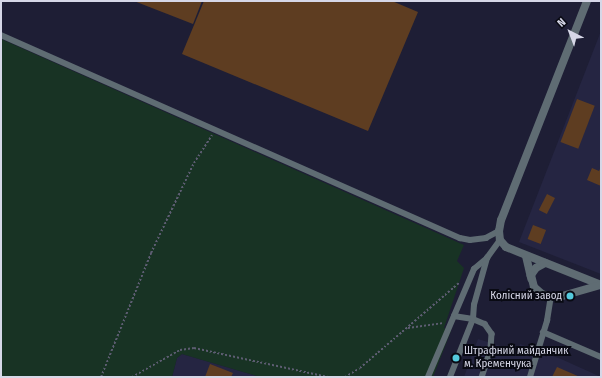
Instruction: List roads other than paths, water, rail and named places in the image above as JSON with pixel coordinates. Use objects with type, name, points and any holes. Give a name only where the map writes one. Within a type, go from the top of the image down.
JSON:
[{"type":"street","points":[[587,1],[498,231],[500,240],[506,247],[600,285]]},
{"type":"street","points":[[526,256],[531,281],[537,290],[551,297],[562,296],[600,285]]},
{"type":"street","points":[[531,281],[533,271],[545,263]]},
{"type":"lane","points":[[1,35],[214,131],[460,238],[470,240],[486,238],[498,231]]},
{"type":"lane","points":[[428,377],[474,270],[487,258],[500,240]]},
{"type":"lane","points":[[450,377],[473,319],[474,305],[487,258]]},
{"type":"lane","points":[[530,377],[551,297]]},
{"type":"lane","points":[[453,319],[473,319],[484,324],[492,334],[490,350],[482,377]]},
{"type":"lane","points":[[543,332],[601,357]]},
{"type":"place","name":"Колісний завод","points":[[570,296]]},
{"type":"place","name":"Штрафний майданчик м. Кременчука","points":[[456,358]]}]
